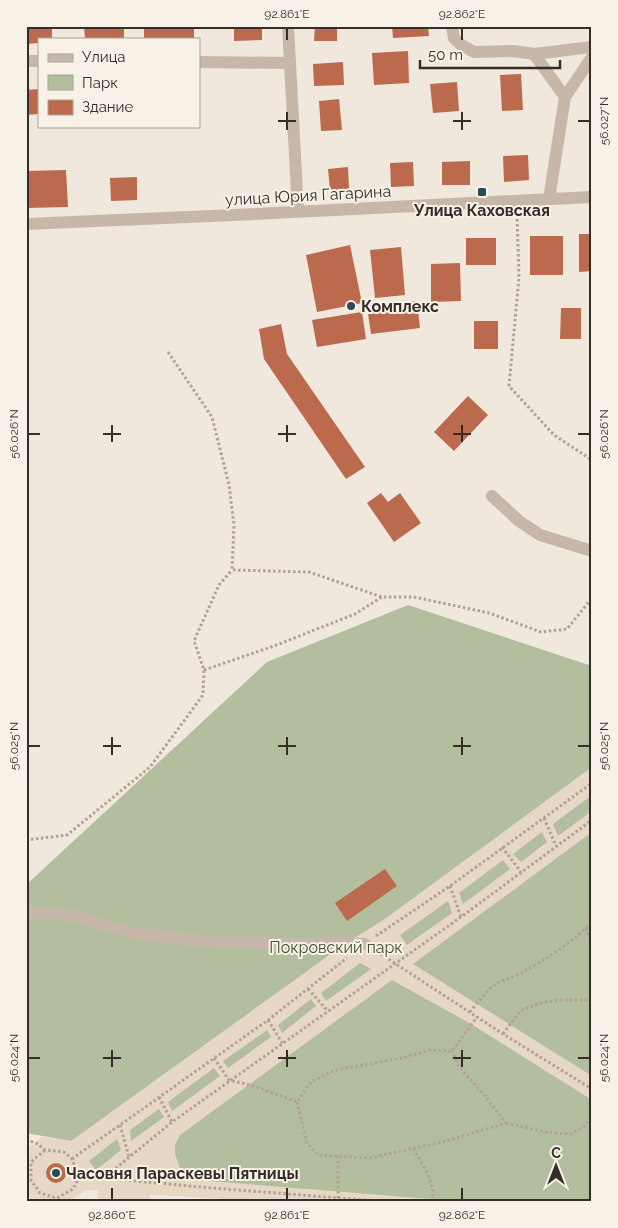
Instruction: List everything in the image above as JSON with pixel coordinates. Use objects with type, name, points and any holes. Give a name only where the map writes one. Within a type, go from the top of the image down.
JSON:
[{"type":"street","points":[[288,26],[298,211]]},
{"type":"street","points":[[452,26],[454,38],[474,52],[514,51],[534,54],[592,47]]},
{"type":"street","points":[[534,54],[565,97]]},
{"type":"street","points":[[549,199],[565,97],[592,57]]},
{"type":"street","points":[[200,62],[290,63]]},
{"type":"street","name":"улица Юрия Гагарина","points":[[26,224],[234,216],[298,211],[592,197]]},
{"type":"street","points":[[492,496],[519,521],[540,535],[592,551]]},
{"type":"street","points":[[26,913],[69,915],[132,933],[203,942],[365,944]]},
{"type":"path","points":[[517,200],[519,277],[509,386],[554,435],[592,460]]},
{"type":"path","points":[[26,840],[67,835],[150,767],[203,695],[204,670],[194,641],[219,585],[232,570],[234,525],[229,485],[212,417],[168,352]]},
{"type":"path","points":[[232,570],[309,572],[382,597],[414,597],[480,611],[541,632],[567,629],[592,598]]},
{"type":"path","points":[[204,670],[274,646],[355,614],[382,597]]},
{"type":"path","points":[[72,1160],[268,1020],[365,944],[450,886],[592,783]]},
{"type":"path","points":[[544,818],[556,846]]},
{"type":"path","points":[[104,1178],[172,1122],[229,1080],[283,1044],[461,917],[592,820]]},
{"type":"path","points":[[502,847],[521,872]]},
{"type":"path","points":[[450,886],[461,917]]},
{"type":"path","points":[[470,1012],[495,985],[557,951],[592,921]]},
{"type":"path","points":[[586,928],[592,945]]},
{"type":"path","points":[[365,944],[502,1034],[592,1089]]},
{"type":"path","points":[[308,989],[328,1011]]},
{"type":"path","points":[[502,1034],[520,1011],[540,1003],[559,1000],[586,1000],[592,996]]},
{"type":"path","points":[[452,1051],[477,1017]]},
{"type":"path","points":[[268,1020],[283,1044]]},
{"type":"path","points":[[452,1051],[430,1050],[402,1058],[335,1070],[311,1082],[297,1102],[307,1143],[318,1155],[369,1158],[443,1142],[506,1123],[545,1132],[571,1134],[585,1126],[592,1116]]},
{"type":"path","points":[[452,1051],[458,1064],[506,1123]]},
{"type":"path","points":[[214,1058],[229,1080],[254,1086],[297,1102]]},
{"type":"path","points":[[160,1097],[172,1122]]},
{"type":"path","points":[[120,1125],[129,1157]]},
{"type":"path","points":[[26,1140],[36,1143],[45,1150],[64,1152],[72,1160],[79,1178]]},
{"type":"path","points":[[413,1149],[426,1170],[432,1190],[432,1202]]},
{"type":"path","points":[[45,1150],[31,1162],[30,1180],[40,1193],[57,1198],[73,1188],[79,1178]]},
{"type":"path","points":[[338,1156],[338,1198]]},
{"type":"path","points":[[79,1178],[104,1178],[390,1202]]},
{"type":"green space","name":"Покровский парк","points":[[408,605],[592,666],[592,1202],[279,1202],[150,1194],[150,1202],[99,1202],[98,1178],[71,1141],[26,1133],[26,885],[267,662]]},
{"type":"shaded area","points":[[592,767],[592,795],[553,824],[558,836],[592,811],[592,832],[413,964],[592,1076],[592,1100],[471,1024],[392,980],[180,1135],[175,1145],[175,1154],[184,1179],[467,1202],[279,1202],[150,1194],[150,1202],[99,1202],[98,1190],[86,1190],[68,1202],[34,1202],[26,1193],[26,1150],[42,1137],[71,1141],[346,943],[382,921]],"holes":[[[542,832],[547,842],[521,862],[513,854]],[[503,860],[510,869],[463,904],[459,893]],[[448,901],[452,913],[407,945],[400,935]],[[360,963],[371,969],[326,1001],[321,993]],[[311,999],[316,1006],[282,1033],[278,1025]],[[267,1030],[271,1037],[228,1068],[223,1061]],[[214,1068],[220,1076],[172,1111],[168,1102]],[[159,1109],[164,1117],[131,1141],[130,1130]],[[117,1139],[121,1150],[96,1170],[89,1161]],[[54,1163],[62,1165],[66,1171],[64,1179],[58,1183],[50,1181],[46,1175],[48,1167]]]},
{"type":"building","points":[[26,26],[52,26],[52,38],[38,38],[38,43],[26,44]]},
{"type":"building","points":[[84,26],[124,26],[124,38],[85,38]]},
{"type":"building","points":[[144,26],[194,26],[194,38],[144,38]]},
{"type":"building","points":[[234,26],[262,26],[262,40],[234,41]]},
{"type":"building","points":[[315,26],[337,26],[337,41],[314,41]]},
{"type":"building","points":[[392,26],[428,26],[429,36],[393,38]]},
{"type":"building","points":[[408,51],[409,83],[374,85],[372,53]]},
{"type":"building","points":[[343,62],[344,85],[314,86],[313,64]]},
{"type":"building","points":[[521,74],[523,110],[502,111],[500,75]]},
{"type":"building","points":[[457,82],[459,111],[433,113],[430,84]]},
{"type":"building","points":[[38,89],[38,114],[26,115],[26,90]]},
{"type":"building","points":[[339,99],[342,130],[321,131],[319,101]]},
{"type":"building","points":[[528,155],[529,180],[504,182],[503,156]]},
{"type":"building","points":[[470,161],[470,185],[442,185],[442,162]]},
{"type":"building","points":[[413,162],[414,186],[391,187],[390,163]]},
{"type":"building","points":[[348,167],[349,189],[330,190],[328,169]]},
{"type":"building","points":[[66,170],[68,207],[26,208],[26,171]]},
{"type":"building","points":[[137,177],[137,200],[111,201],[110,178]]},
{"type":"building","points":[[579,234],[592,234],[592,271],[579,272]]},
{"type":"building","points":[[530,236],[563,236],[563,275],[530,275]]},
{"type":"building","points":[[466,238],[496,238],[496,265],[466,265]]},
{"type":"building","points":[[350,245],[362,303],[317,312],[306,255]]},
{"type":"building","points":[[401,247],[405,295],[375,298],[370,250]]},
{"type":"building","points":[[460,263],[461,301],[431,302],[431,264]]},
{"type":"building","points":[[417,301],[420,328],[371,334],[367,307]]},
{"type":"building","points":[[561,308],[581,308],[581,339],[560,339]]},
{"type":"building","points":[[362,312],[366,339],[317,347],[312,320]]},
{"type":"building","points":[[474,321],[498,321],[498,349],[474,349]]},
{"type":"building","points":[[281,324],[287,354],[365,467],[346,479],[264,359],[259,329]]},
{"type":"building","points":[[468,396],[488,415],[454,451],[434,432]]},
{"type":"building","points":[[381,493],[388,502],[400,493],[421,523],[394,542],[367,503]]},
{"type":"building","points":[[385,869],[397,886],[347,921],[335,903]]},
{"type":"building","name":"Часовня Параскевы Пятницы","points":[[56,1163],[63,1166],[66,1173],[63,1180],[56,1183],[49,1180],[46,1173],[49,1166]]},
{"type":"place","name":"Улица Каховская","points":[[482,192]]},
{"type":"place","name":"Комплекс","points":[[351,306]]},
{"type":"place","name":"Часовня Параскевы Пятницы","points":[[56,1173]]}]
